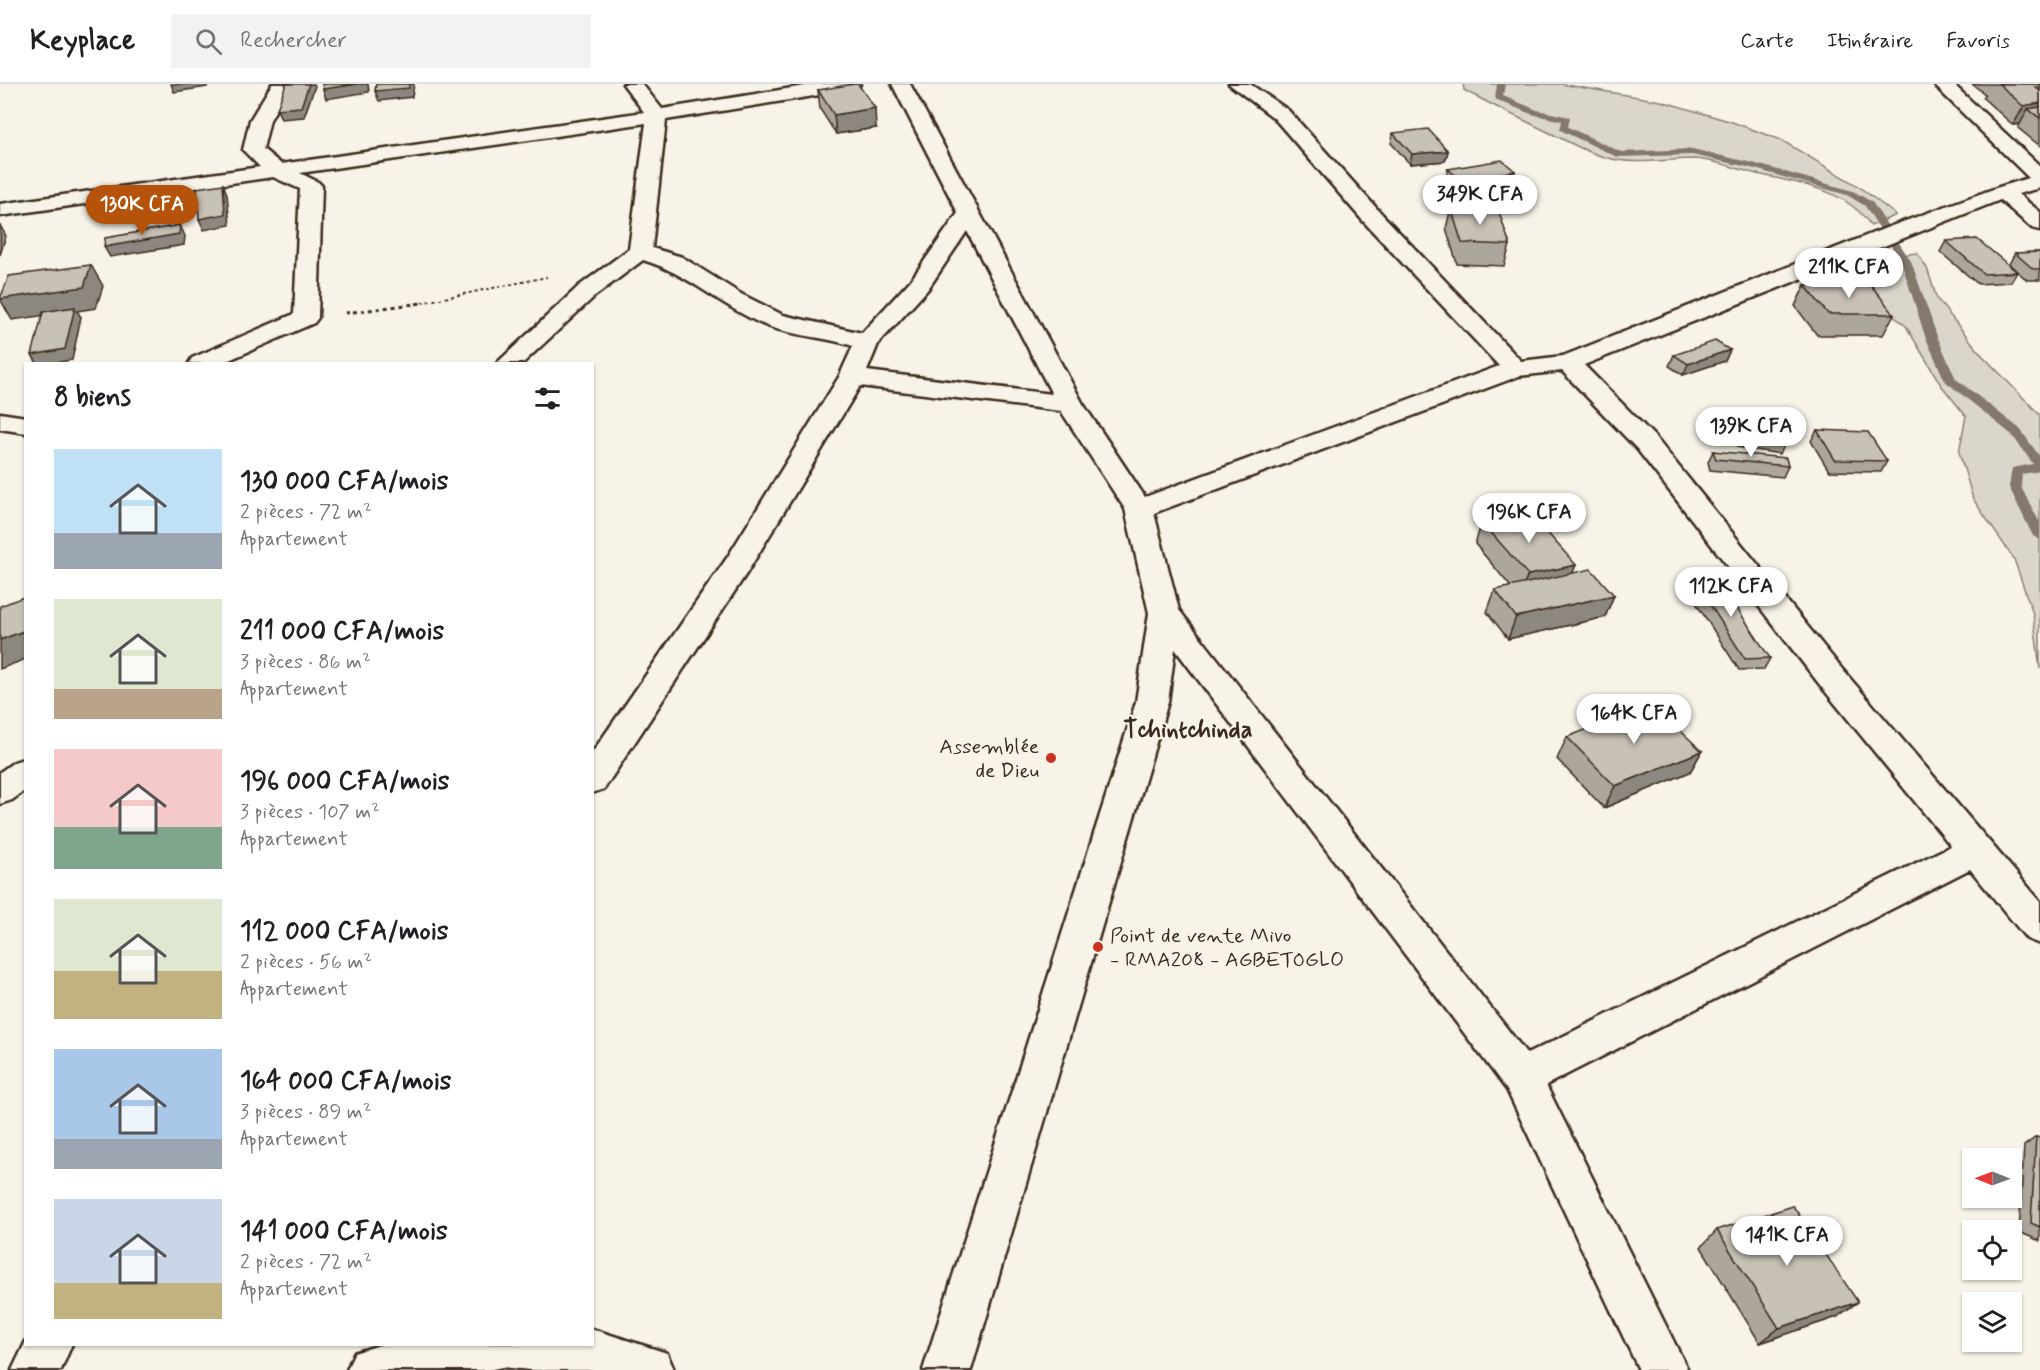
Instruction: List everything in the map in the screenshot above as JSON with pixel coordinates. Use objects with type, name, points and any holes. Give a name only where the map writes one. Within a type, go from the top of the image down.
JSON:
[{"type":"street","points":[[203,362],[306,318],[310,186],[277,171],[253,150],[260,120],[281,84]]},
{"type":"street","points":[[509,362],[587,291],[640,252],[657,116],[632,84]]},
{"type":"street","points":[[0,210],[657,116],[851,84]]},
{"type":"street","points":[[901,84],[1070,404],[1139,509],[1164,613],[1152,702],[947,1370]]},
{"type":"street","points":[[1238,84],[1281,114],[1371,217],[1515,369]]},
{"type":"street","points":[[1139,509],[1515,369],[1568,363],[1884,237],[2040,179],[1942,84]]},
{"type":"street","points":[[2003,192],[2040,223]]},
{"type":"street","points":[[594,777],[738,564],[852,378],[867,342],[921,284],[945,245],[969,214]]},
{"type":"street","points":[[640,252],[674,262],[733,299],[776,321],[838,333],[867,342]]},
{"type":"street","points":[[1568,363],[1646,443],[1831,677],[2040,928]]},
{"type":"street","points":[[852,378],[1070,404]]},
{"type":"street","points":[[0,421],[24,425]]},
{"type":"street","points":[[1164,613],[1521,1077],[1664,1370]]},
{"type":"street","points":[[0,791],[24,773]]},
{"type":"street","points":[[1521,1077],[1975,850]]},
{"type":"street","points":[[36,1370],[49,1346]]},
{"type":"street","points":[[371,1370],[492,1346]]},
{"type":"street","points":[[522,1346],[594,1353],[650,1370]]},
{"type":"path","points":[[306,318],[432,302],[518,282],[551,277]]},
{"type":"shaded area","points":[[1463,84],[1561,84],[1661,101],[1732,122],[1781,140],[1858,186],[1896,215],[1871,226],[1848,203],[1833,195],[1802,184],[1710,161],[1695,159],[1638,162],[1604,157],[1591,153],[1486,102],[1464,90]]},
{"type":"shaded area","points":[[1917,253],[1927,268],[1937,299],[1981,354],[2040,415],[2040,669],[2033,614],[2014,559],[1973,499],[1959,452],[1966,416],[1941,385],[1906,326],[1884,308],[1841,287],[1892,256]]},
{"type":"building","points":[[286,84],[309,84],[301,107],[277,109]]},
{"type":"building","points":[[322,84],[357,84],[323,89]]},
{"type":"building","points":[[376,84],[409,84],[409,88],[375,91]]},
{"type":"building","points":[[858,84],[875,108],[834,115],[818,90]]},
{"type":"building","points":[[1999,84],[2040,84],[2040,87],[2035,87],[2040,91],[2040,103],[2023,106]]},
{"type":"building","points":[[2040,107],[2040,118],[2028,109]]},
{"type":"building","points":[[1428,129],[1448,151],[1412,154],[1393,133]]},
{"type":"building","points":[[1502,160],[1515,171],[1461,180],[1448,169]]},
{"type":"building","points":[[223,184],[225,214],[199,219],[197,188]]},
{"type":"building","points":[[1451,208],[1498,209],[1510,245],[1462,243]]},
{"type":"building","points":[[180,225],[179,234],[104,247],[105,238]]},
{"type":"building","points":[[1977,239],[2017,272],[1984,274],[1946,241]]},
{"type":"building","points":[[2040,252],[2040,269],[2033,269],[2015,253]]},
{"type":"building","points":[[91,265],[84,287],[0,299],[9,276]]},
{"type":"building","points":[[1870,284],[1894,314],[1828,314],[1805,285]]},
{"type":"building","points":[[75,307],[65,349],[32,355],[43,312]]},
{"type":"building","points":[[1715,341],[1730,350],[1688,364],[1674,355]]},
{"type":"building","points":[[1740,423],[1784,430],[1786,442],[1742,436]]},
{"type":"building","points":[[1817,430],[1868,432],[1887,461],[1835,460]]},
{"type":"building","points":[[1713,451],[1786,458],[1788,466],[1716,459]]},
{"type":"building","points":[[1529,512],[1576,565],[1528,575],[1482,522]]},
{"type":"building","points":[[1591,569],[1614,595],[1516,617],[1495,590]]},
{"type":"building","points":[[1716,576],[1770,658],[1745,659],[1693,578]]},
{"type":"building","points":[[24,597],[24,631],[0,640],[0,606]]},
{"type":"building","points":[[1652,704],[1702,751],[1615,786],[1567,737]]},
{"type":"building","points":[[2036,1137],[2040,1138],[2040,1227],[2031,1223]]},
{"type":"building","points":[[1793,1206],[1858,1302],[1779,1328],[1717,1230]]},
{"type":"waterway","points":[[1501,84],[1498,97],[1534,112],[1567,119],[1563,128],[1620,155],[1692,152],[1750,165],[1850,193],[1869,204],[1906,261],[1931,336],[1951,381],[2016,432],[2040,466]]},
{"type":"waterway","points":[[2040,467],[2016,471],[2015,487],[2040,536]]},
{"type":"place","name":"Assemblée de Dieu","points":[[1051,758]]},
{"type":"place","name":"Point de vente Mivo - RMA208 - AGBETOGLO","points":[[1098,947]]},
{"type":"district","name":"Tchintchinda","points":[[1188,729]]}]
